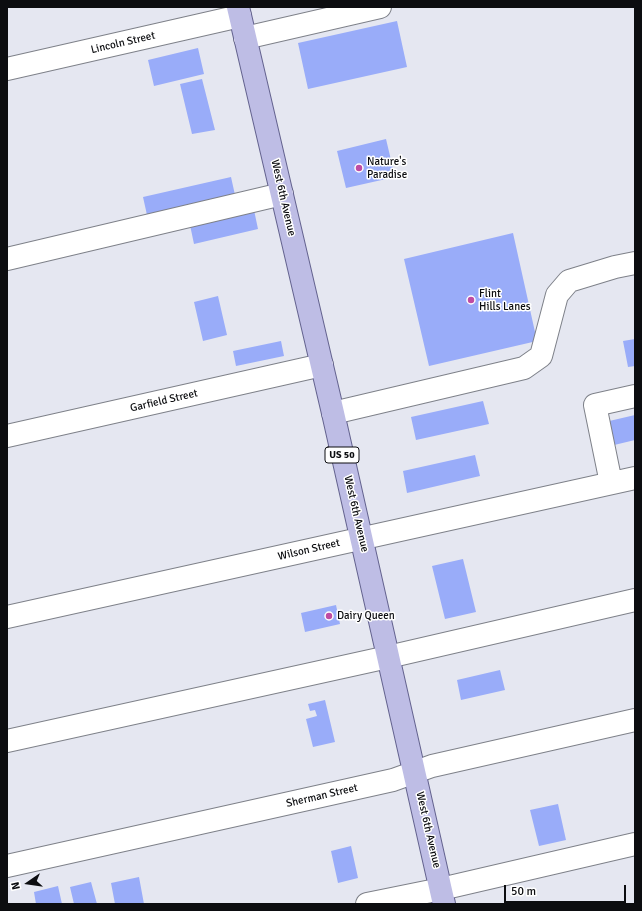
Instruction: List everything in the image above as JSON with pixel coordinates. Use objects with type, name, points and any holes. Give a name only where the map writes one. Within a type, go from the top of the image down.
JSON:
[{"type":"main road","name":"West 6th Avenue","points":[[239,12],[322,365],[443,896]]},
{"type":"street","points":[[245,38],[380,7]]},
{"type":"street","name":"Lincoln Street","points":[[7,69],[239,12]]},
{"type":"street","points":[[7,260],[282,194]]},
{"type":"street","points":[[333,413],[524,368],[541,356],[557,295],[570,281],[615,267],[635,263]]},
{"type":"street","name":"Garfield Street","points":[[7,436],[322,365]]},
{"type":"street","points":[[611,483],[595,405],[635,396]]},
{"type":"street","name":"Wilson Street","points":[[7,617],[635,478]]},
{"type":"street","points":[[7,741],[388,657],[635,600]]},
{"type":"street","name":"Sherman Street","points":[[7,866],[393,780],[432,766],[635,720]]},
{"type":"street","points":[[367,904],[443,896],[635,844]]},
{"type":"building","points":[[397,21],[407,67],[308,89],[298,43]]},
{"type":"building","points":[[198,48],[204,74],[154,86],[148,60]]},
{"type":"building","points":[[202,79],[215,130],[192,134],[180,84]]},
{"type":"building","points":[[386,139],[395,177],[346,188],[337,151]]},
{"type":"building","points":[[231,177],[235,195],[147,215],[143,197]]},
{"type":"building","points":[[254,210],[258,229],[194,244],[190,225]]},
{"type":"building","name":"Flint Hills Lanes","points":[[513,233],[537,341],[429,366],[404,259]]},
{"type":"building","points":[[218,296],[227,335],[203,341],[194,302]]},
{"type":"building","points":[[635,339],[635,366],[628,367],[623,341]]},
{"type":"building","points":[[281,341],[284,356],[236,366],[233,351]]},
{"type":"building","points":[[483,401],[489,424],[416,440],[411,417]]},
{"type":"building","points":[[635,415],[635,440],[610,446],[605,422]]},
{"type":"building","points":[[475,455],[480,476],[407,493],[403,471]]},
{"type":"building","points":[[463,559],[476,612],[445,619],[432,566]]},
{"type":"building","points":[[336,605],[340,624],[305,632],[301,613]]},
{"type":"building","points":[[500,670],[505,690],[461,700],[457,680]]},
{"type":"building","points":[[325,700],[335,742],[313,747],[306,719],[317,716],[315,710],[310,711],[308,704]]},
{"type":"building","points":[[558,804],[566,840],[539,846],[530,810]]},
{"type":"building","points":[[351,846],[358,878],[338,883],[331,851]]},
{"type":"building","points":[[139,877],[144,904],[115,904],[111,883]]},
{"type":"building","points":[[91,882],[97,904],[74,904],[70,887]]},
{"type":"building","points":[[58,886],[62,904],[36,904],[34,892]]},
{"type":"place","name":"Nature's Paradise","points":[[359,168]]},
{"type":"place","name":"Flint Hills Lanes","points":[[471,300]]},
{"type":"place","name":"Dairy Queen","points":[[329,616]]}]
